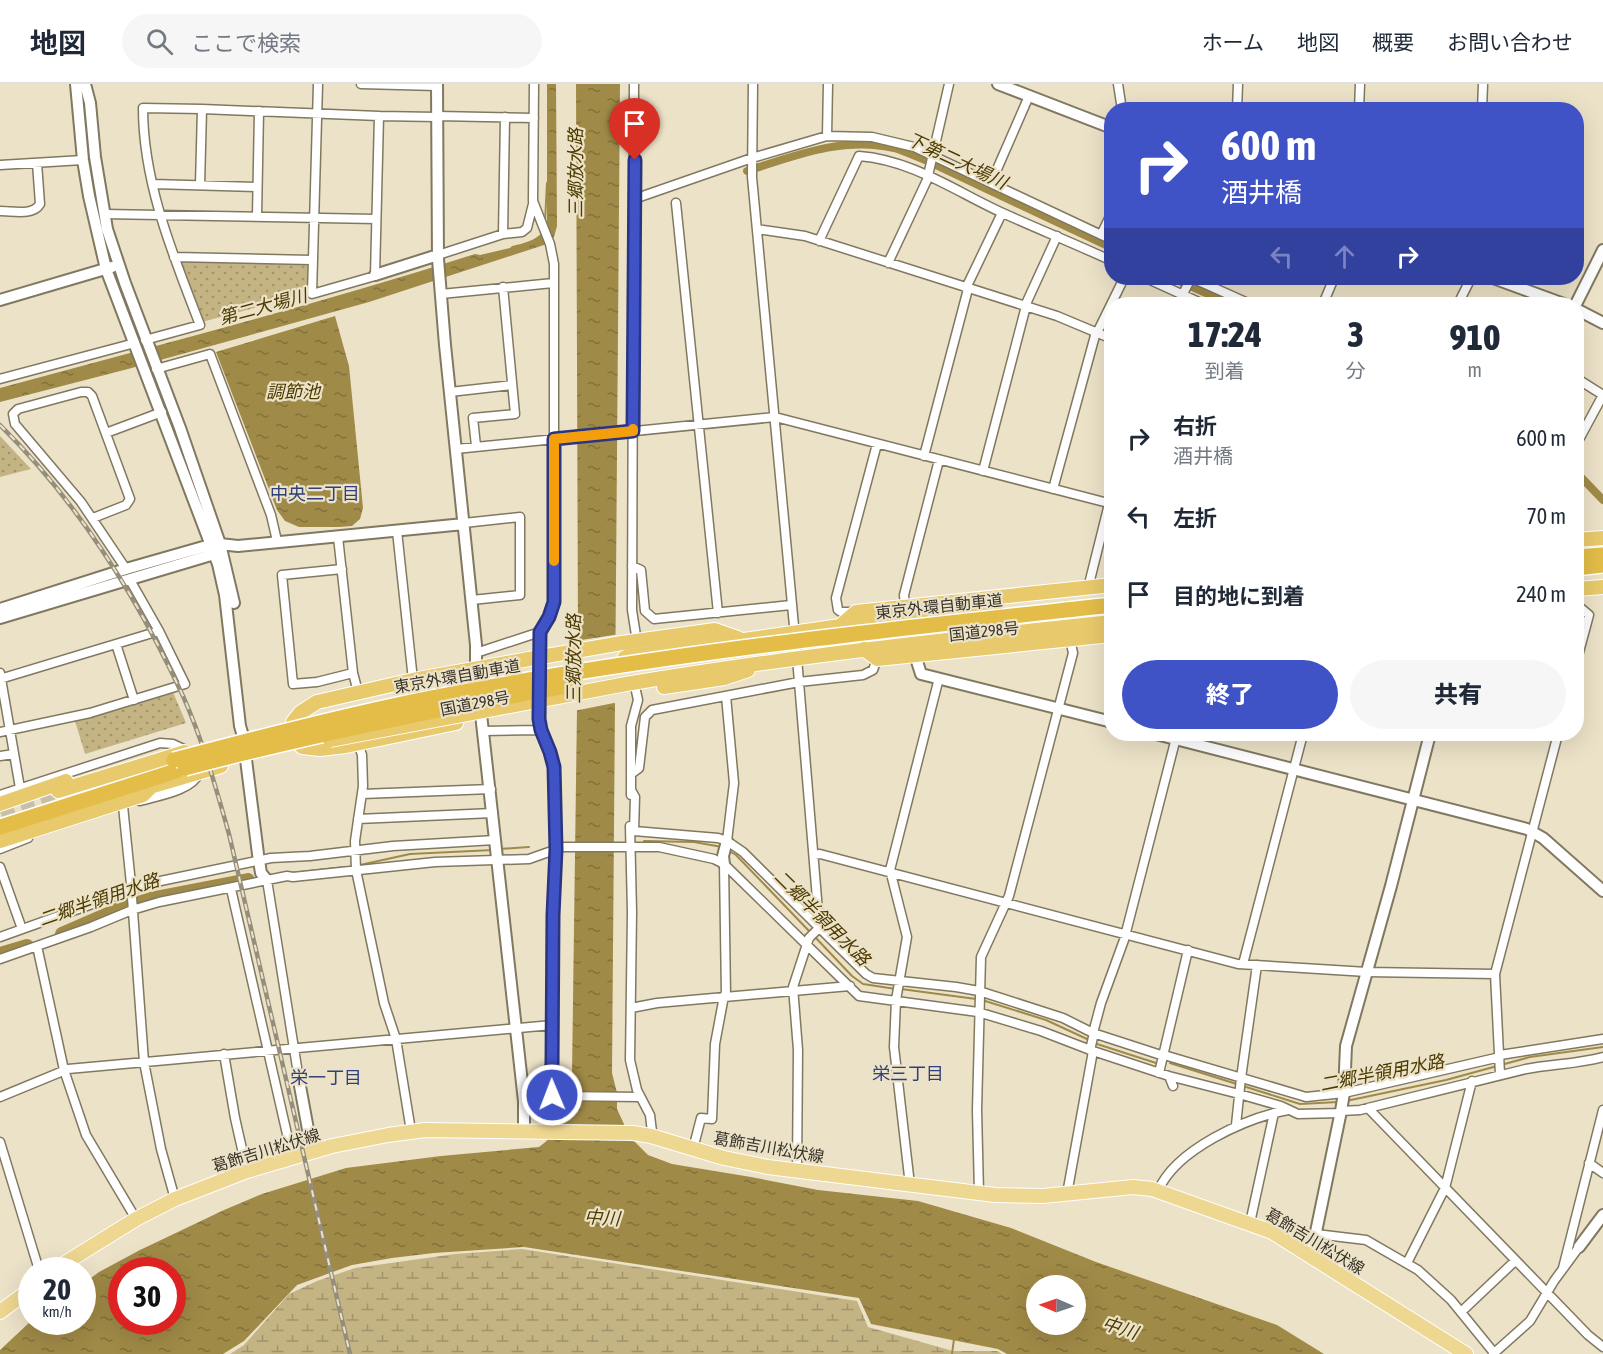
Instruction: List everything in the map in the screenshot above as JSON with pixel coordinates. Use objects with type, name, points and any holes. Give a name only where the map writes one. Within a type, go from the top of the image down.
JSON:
[{"type":"highway","points":[[1584,539],[1603,538]]},
{"type":"highway","points":[[1584,551],[1603,549]]},
{"type":"highway","points":[[1584,557],[1603,555]]},
{"type":"highway","points":[[1584,567],[1603,565]]},
{"type":"highway","points":[[1584,572],[1603,570]]},
{"type":"highway","name":"国道298号","points":[[856,612],[1104,586]]},
{"type":"highway","points":[[1584,589],[1603,587]]},
{"type":"highway","name":"国道298号","points":[[58,791],[293,722],[715,630],[744,639],[840,626],[1104,600]]},
{"type":"highway","name":"東京外環自動車道","points":[[0,818],[174,760],[310,724],[414,702],[638,663],[754,646],[1104,606]]},
{"type":"highway","points":[[840,626],[856,612]]},
{"type":"highway","name":"東京外環自動車道","points":[[0,827],[176,771],[257,749],[412,713],[750,656],[945,632],[1104,616]]},
{"type":"highway","name":"国道298号","points":[[65,813],[246,759],[327,741],[633,688],[724,678],[744,673],[759,662],[1104,623]]},
{"type":"highway","name":"国道298号","points":[[877,659],[1104,636]]},
{"type":"highway","name":"国道298号","points":[[293,722],[300,713],[317,702],[358,692],[529,659],[631,648]]},
{"type":"highway","points":[[864,649],[877,659]]},
{"type":"highway","name":"国道298号","points":[[302,747],[320,749],[482,725],[534,708],[633,688]]},
{"type":"highway","name":"国道298号","points":[[0,804],[96,772],[132,763],[147,763]]},
{"type":"highway","name":"国道298号","points":[[0,841],[142,795],[152,786]]},
{"type":"main road","name":"葛飾吉川松伏線","points":[[75,1257],[136,1219],[175,1199],[247,1171],[312,1151],[411,1131],[633,1133],[746,1163],[979,1193],[1030,1197],[1133,1187],[1158,1191],[1272,1232],[1466,1354]]},
{"type":"main road","points":[[0,1312],[18,1298]]},
{"type":"street","points":[[76,84],[83,160],[96,231],[106,269],[180,428],[232,593],[246,725],[243,735],[259,862],[261,873],[267,880],[312,1151]]},
{"type":"street","points":[[85,84],[90,103],[104,214],[141,343]]},
{"type":"street","points":[[318,84],[312,294],[438,257],[503,234],[522,232],[527,228],[533,201],[534,84]]},
{"type":"street","points":[[361,84],[437,85],[440,282],[472,600],[476,669],[524,1101],[524,1132]]},
{"type":"street","points":[[631,648],[629,432],[634,84]]},
{"type":"street","points":[[753,84],[752,177],[797,658],[818,928],[808,941],[794,991],[798,1050],[797,1171]]},
{"type":"street","points":[[827,136],[828,84]]},
{"type":"street","points":[[888,263],[928,175],[949,84]]},
{"type":"street","points":[[998,84],[1104,125]]},
{"type":"street","points":[[1118,84],[1121,102]]},
{"type":"street","points":[[1237,102],[1238,84]]},
{"type":"street","points":[[1359,102],[1360,84]]},
{"type":"street","points":[[1482,102],[1483,84]]},
{"type":"street","points":[[991,183],[1029,96]]},
{"type":"street","points":[[0,379],[141,343],[200,325],[160,215],[153,184],[143,108],[317,112],[379,116],[534,118]]},
{"type":"street","points":[[200,186],[202,109]]},
{"type":"street","points":[[257,216],[259,111]]},
{"type":"street","points":[[375,275],[379,116]]},
{"type":"street","points":[[503,234],[505,117]]},
{"type":"street","points":[[634,199],[752,158],[827,136],[872,137],[895,141],[933,156],[1104,236]]},
{"type":"street","points":[[819,241],[860,156],[893,162],[928,175],[1002,213],[1104,257]]},
{"type":"street","points":[[0,165],[83,160]]},
{"type":"street","points":[[0,211],[32,211],[39,208],[37,163]]},
{"type":"street","points":[[153,184],[258,187]]},
{"type":"street","points":[[533,201],[550,244],[554,264],[557,438],[554,602],[549,617],[540,632],[541,730],[553,761],[559,848],[553,915],[552,1064],[548,1091],[552,1095],[564,1096],[640,1097]]},
{"type":"street","points":[[676,203],[718,613]]},
{"type":"street","points":[[924,456],[967,289],[1002,213]]},
{"type":"street","points":[[104,214],[376,219]]},
{"type":"street","points":[[757,229],[805,236],[1074,322],[1104,336]]},
{"type":"street","points":[[1101,235],[1104,229]]},
{"type":"street","points":[[983,471],[1025,306],[1057,236]]},
{"type":"street","points":[[1580,297],[1603,250]]},
{"type":"street","points":[[174,257],[312,260]]},
{"type":"street","points":[[544,261],[554,264]]},
{"type":"street","points":[[0,300],[118,266]]},
{"type":"street","points":[[441,294],[553,283]]},
{"type":"street","points":[[1161,285],[1187,297]]},
{"type":"street","points":[[1183,295],[1188,285]]},
{"type":"street","points":[[1208,285],[1234,297]]},
{"type":"street","points":[[1512,285],[1545,297]]},
{"type":"street","points":[[476,446],[473,418],[515,414],[503,287]]},
{"type":"street","points":[[1584,313],[1603,323]]},
{"type":"street","points":[[1053,489],[1096,332],[1104,317]]},
{"type":"street","points":[[152,367],[210,354],[271,515],[277,541]]},
{"type":"street","points":[[152,367],[162,412],[217,549]]},
{"type":"street","points":[[1584,383],[1603,395],[1584,430]]},
{"type":"street","points":[[450,392],[512,385]]},
{"type":"street","points":[[93,518],[126,505],[130,499],[92,396],[88,392],[81,392],[18,409],[13,414],[15,424],[93,518],[126,569]]},
{"type":"street","points":[[106,433],[162,412]]},
{"type":"street","points":[[456,449],[775,417],[1104,502]]},
{"type":"street","points":[[856,612],[838,610],[836,598],[877,444]]},
{"type":"street","points":[[905,607],[904,595],[939,460]]},
{"type":"street","points":[[0,609],[126,569],[217,549],[520,517],[520,595],[472,600]]},
{"type":"street","points":[[1091,587],[1090,580],[1104,529]]},
{"type":"street","points":[[397,531],[413,680]]},
{"type":"street","points":[[339,537],[353,673],[358,692]]},
{"type":"street","points":[[0,618],[130,580],[217,549]]},
{"type":"street","points":[[632,566],[641,570],[645,611],[654,619],[791,605]]},
{"type":"street","points":[[342,569],[282,575],[293,684],[317,682],[353,673]]},
{"type":"street","points":[[0,732],[90,713],[184,684],[159,631],[130,580]]},
{"type":"street","points":[[1584,611],[1589,615],[1584,633]]},
{"type":"street","points":[[20,788],[0,677],[159,631]]},
{"type":"street","points":[[476,652],[540,632]]},
{"type":"street","points":[[979,1193],[976,1110],[982,952],[1007,903],[1073,653],[1070,639]]},
{"type":"street","points":[[116,644],[134,700]]},
{"type":"street","points":[[915,655],[921,674],[1104,720]]},
{"type":"street","points":[[631,774],[639,768],[645,717],[652,710],[799,682],[870,674],[876,666],[877,659]]},
{"type":"street","points":[[910,1185],[894,1047],[898,982],[907,937],[891,873],[939,678]]},
{"type":"street","points":[[633,688],[638,700],[631,726],[631,790],[626,847],[632,912],[631,1069],[640,1097],[650,1115],[651,1136]]},
{"type":"street","points":[[693,1149],[701,1118],[712,1119],[715,1044],[725,996],[723,856],[734,783],[726,696]]},
{"type":"street","points":[[482,725],[541,730]]},
{"type":"street","points":[[1067,1194],[1094,1033],[1101,1004],[1125,934],[1175,741]]},
{"type":"street","points":[[1193,741],[1293,770],[1533,831],[1603,891]]},
{"type":"street","points":[[1243,964],[1301,741]]},
{"type":"street","points":[[1311,1256],[1344,1094],[1346,1046],[1428,741]]},
{"type":"street","points":[[1500,1074],[1496,974],[1556,741]]},
{"type":"street","points":[[0,795],[160,743],[173,744],[188,751]]},
{"type":"street","points":[[358,743],[362,754],[362,794],[355,850],[356,870],[384,1003],[396,1039],[411,1131]]},
{"type":"street","points":[[0,756],[14,754]]},
{"type":"street","points":[[0,849],[123,806],[189,786],[197,778],[199,772]]},
{"type":"street","points":[[362,794],[491,789]]},
{"type":"street","points":[[631,790],[635,797],[634,831],[718,838],[727,841],[743,852],[818,928],[873,978],[979,991],[1063,1018],[1094,1033],[1302,1097],[1344,1094],[1500,1057],[1603,1039]]},
{"type":"street","points":[[123,806],[144,1062],[157,1133],[175,1199]]},
{"type":"street","points":[[358,819],[493,813]]},
{"type":"street","points":[[0,937],[168,879],[271,858],[421,843],[495,842]]},
{"type":"street","points":[[0,959],[159,902],[287,876],[435,862],[532,859],[559,848],[673,849],[684,854],[714,859],[724,864],[808,941],[850,986],[864,997],[978,1012],[1041,1031],[1091,1051],[1159,1073],[1305,1114],[1350,1112],[1426,1095],[1500,1074],[1547,1064],[1582,1062],[1603,1057]]},
{"type":"street","points":[[814,855],[820,854],[1243,964],[1367,972],[1496,974]]},
{"type":"street","points":[[0,867],[22,929]]},
{"type":"street","points":[[231,889],[292,1156]]},
{"type":"street","points":[[37,946],[64,1070],[86,1135],[136,1219]]},
{"type":"street","points":[[1159,1073],[1188,950]]},
{"type":"street","points":[[1236,1125],[1240,1078],[1257,965]]},
{"type":"street","points":[[631,1008],[725,996],[850,986]]},
{"type":"street","points":[[0,1097],[64,1070],[552,1025]]},
{"type":"street","points":[[225,1054],[235,1118],[247,1171]]},
{"type":"street","points":[[1169,1076],[1173,1086]]},
{"type":"street","points":[[1407,1263],[1445,1188],[1472,1081]]},
{"type":"street","points":[[1368,1108],[1546,1293],[1603,1347]]},
{"type":"street","points":[[1158,1191],[1175,1166],[1222,1133],[1236,1125],[1288,1110]]},
{"type":"street","points":[[1563,1268],[1603,1110]]},
{"type":"street","points":[[1250,1223],[1274,1113]]},
{"type":"street","points":[[0,1142],[35,1257]]},
{"type":"street","points":[[1589,1163],[1603,1173]]},
{"type":"street","points":[[1316,1234],[1366,1240],[1418,1270],[1452,1300],[1494,1354],[1530,1321],[1563,1268],[1603,1215]]},
{"type":"street","points":[[1461,1312],[1515,1261]]},
{"type":"green space","points":[[182,261],[308,264],[307,294],[202,322],[180,264]]},
{"type":"green space","points":[[0,436],[31,469],[0,477]]},
{"type":"green space","points":[[173,692],[186,723],[85,754],[75,721]]},
{"type":"green space","points":[[522,1249],[857,1301],[868,1327],[953,1351],[997,1351],[1002,1354],[230,1354],[244,1345],[289,1294],[317,1281],[355,1268],[455,1254]]},
{"type":"water","points":[[547,84],[556,84],[557,226],[554,237],[547,244],[369,302],[0,402],[0,388],[298,307],[475,254],[480,255],[510,248],[532,240],[541,234],[547,225]]},
{"type":"water","name":"中川","points":[[576,84],[620,84],[612,1073],[617,1093],[617,1109],[630,1137],[648,1155],[672,1164],[818,1190],[918,1201],[1011,1228],[1096,1262],[1277,1325],[1324,1354],[1007,1354],[998,1349],[871,1324],[859,1298],[524,1247],[434,1253],[352,1265],[297,1285],[244,1341],[223,1354],[0,1354],[0,1350],[18,1333],[18,1335],[96,1335],[96,1274],[108,1267],[108,1335],[186,1335],[186,1257],[127,1257],[262,1194],[346,1168],[539,1147],[556,1131],[560,1123],[572,1074],[578,636]]},
{"type":"water","name":"調節池","points":[[335,316],[349,366],[363,508],[360,519],[352,526],[299,527],[285,521],[277,510],[216,352]]},
{"type":"pier","points":[[620,634],[619,702],[574,711],[575,641]]},
{"type":"waterway","name":"下第二大場川","points":[[747,171],[801,154],[837,146],[856,144],[894,148],[925,160],[1104,244]]},
{"type":"waterway","points":[[545,222],[547,183]]},
{"type":"waterway","name":"下第二大場川","points":[[1188,285],[1215,297]]},
{"type":"waterway","name":"下第二大場川","points":[[1584,480],[1603,500]]},
{"type":"waterway","name":"二郷半領用水路","points":[[644,841],[694,842],[722,847]]},
{"type":"waterway","name":"二郷半領用水路","points":[[499,849],[529,847]]},
{"type":"waterway","name":"二郷半領用水路","points":[[360,865],[410,854],[493,850]]},
{"type":"waterway","name":"二郷半領用水路","points":[[729,851],[736,855],[810,932]]},
{"type":"waterway","name":"二郷半領用水路","points":[[291,873],[354,866]]},
{"type":"waterway","name":"二郷半領用水路","points":[[62,934],[122,908],[155,898],[248,880]]},
{"type":"waterway","name":"二郷半領用水路","points":[[814,936],[852,976],[863,984],[896,989]]},
{"type":"waterway","name":"二郷半領用水路","points":[[0,954],[27,946]]},
{"type":"waterway","name":"二郷半領用水路","points":[[901,989],[976,999]]},
{"type":"waterway","name":"二郷半領用水路","points":[[982,1000],[1046,1020],[1087,1039]]},
{"type":"waterway","name":"二郷半領用水路","points":[[1097,1044],[1156,1063]]},
{"type":"waterway","name":"二郷半領用水路","points":[[1346,1101],[1446,1080],[1530,1057],[1603,1047]]},
{"type":"waterway","name":"二郷半領用水路","points":[[1170,1063],[1300,1104],[1338,1102]]},
{"type":"waterway","points":[[952,1354],[954,1339]]},
{"type":"tunnel","points":[[0,811],[58,791]]},
{"type":"railway","points":[[0,425],[55,486],[104,552],[165,659],[197,730],[229,834],[350,1354]]},
{"type":"slow traffic","points":[[554,561],[554,439],[633,431],[633,429]]},
{"type":"district","name":"中央二丁目","points":[[315,494]]},
{"type":"district","name":"栄三丁目","points":[[908,1074]]},
{"type":"district","name":"栄一丁目","points":[[326,1078]]},
{"type":"route","points":[[552,1095],[548,1091],[552,1064],[556,849],[554,767],[539,719],[540,632],[549,617],[554,602],[554,439],[633,431],[635,160]]},
{"type":"water label","name":"三郷放水路","points":[[576,173]]},
{"type":"water label","name":"第二大場川","points":[[263,307]]},
{"type":"water label","name":"三郷放水路","points":[[574,659]]}]
